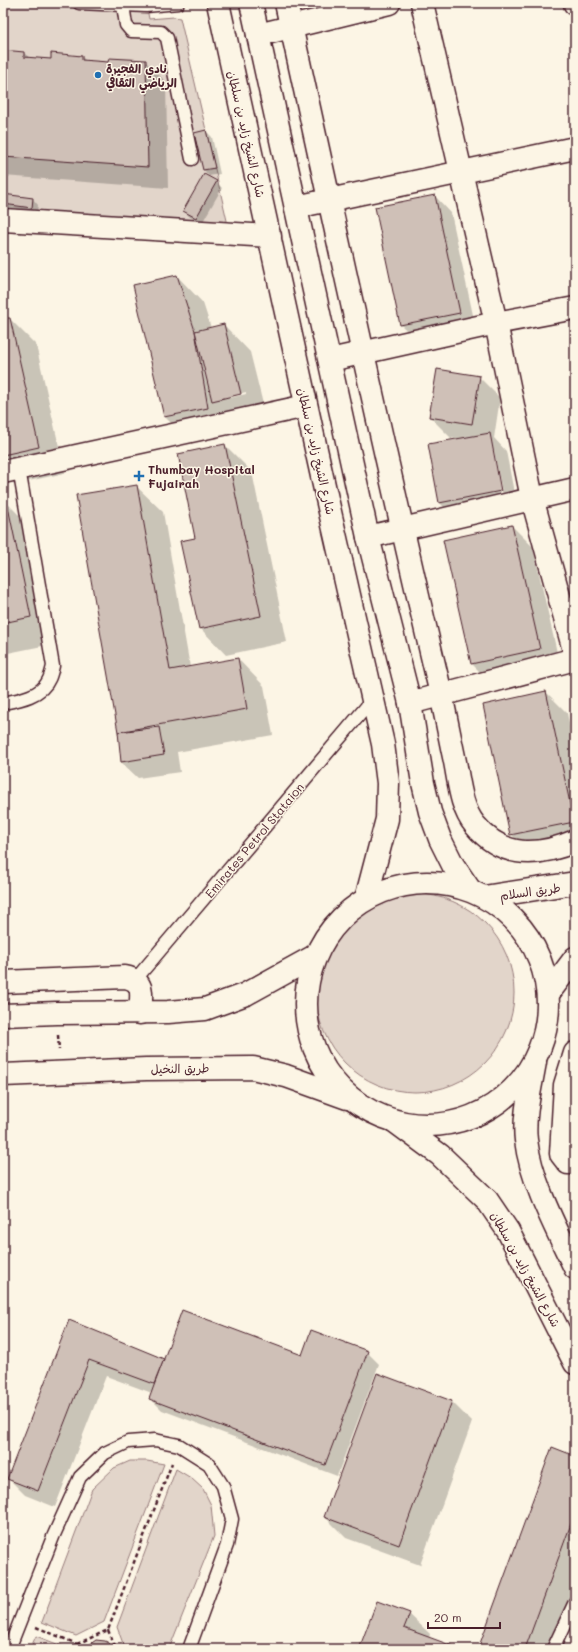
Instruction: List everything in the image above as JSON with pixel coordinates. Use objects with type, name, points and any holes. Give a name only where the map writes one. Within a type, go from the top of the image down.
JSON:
[{"type":"main road","name":"شارع الشيخ زايد بن سلطان","points":[[218,3],[306,406],[383,744],[388,783],[387,819],[366,899]]},
{"type":"main road","points":[[251,3],[368,537],[410,703],[423,783],[430,812],[440,839],[453,865],[477,894],[516,921],[538,955],[548,994],[548,1016],[544,1039],[535,1060],[510,1093],[476,1115],[435,1125],[394,1120],[372,1112],[352,1100],[330,1077],[314,1049],[306,1018],[306,986],[315,956],[335,923],[366,899],[399,886],[435,883],[477,894]]},
{"type":"main road","points":[[286,3],[465,807],[474,824],[488,838],[504,847],[523,852],[542,853],[560,848],[575,841]]},
{"type":"main road","points":[[258,35],[389,3]]},
{"type":"main road","points":[[422,3],[496,323],[532,498],[575,654]]},
{"type":"main road","points":[[296,207],[575,148]]},
{"type":"main road","points":[[3,220],[270,236]]},
{"type":"main road","points":[[330,360],[496,323],[575,308]]},
{"type":"main road","points":[[11,470],[306,406]]},
{"type":"main road","points":[[368,537],[575,489]]},
{"type":"main road","points":[[410,703],[575,659]]},
{"type":"main road","name":"طريق السلام","points":[[477,894],[575,883]]},
{"type":"main road","points":[[3,1015],[57,1013],[140,1013],[205,1010],[246,994],[315,956]]},
{"type":"main road","points":[[548,994],[575,958]]},
{"type":"main road","points":[[3,982],[125,977],[135,980],[141,990],[140,1013]]},
{"type":"main road","points":[[575,1053],[565,1085],[561,1154],[568,1163],[575,1163]]},
{"type":"main road","points":[[535,1060],[526,1117],[527,1146],[531,1166],[549,1212],[575,1268]]},
{"type":"main road","name":"طريق النخيل","points":[[3,1075],[168,1068],[253,1068],[286,1076],[352,1100]]},
{"type":"main road","name":"شارع الشيخ زايد بن سلطان","points":[[394,1120],[440,1155],[487,1200],[508,1232],[575,1363]]},
{"type":"lane","points":[[79,3],[146,6],[178,3]]},
{"type":"lane","points":[[123,4],[126,25],[131,31],[161,32],[167,38],[192,159]]},
{"type":"lane","points":[[3,703],[23,700],[38,692],[49,680],[52,666],[11,470]]},
{"type":"lane","name":"Emirates Petrol Stataion","points":[[135,980],[373,699]]},
{"type":"lane","points":[[9,1649],[53,1536],[80,1477],[105,1453],[128,1442],[155,1440],[179,1445],[209,1464],[223,1486],[232,1519],[227,1545],[189,1649]]},
{"type":"lane","points":[[553,1649],[575,1602]]},
{"type":"path","points":[[57,1013],[60,1073]]},
{"type":"path","points":[[116,1649],[108,1630],[179,1445]]},
{"type":"path","points":[[20,1621],[77,1644],[79,1649]]},
{"type":"path","points":[[77,1644],[108,1630]]},
{"type":"shaded area","name":"نادي الفجيرة الرياضي الثقافي","points":[[3,3],[146,3],[149,19],[180,18],[228,225],[3,213]]},
{"type":"shaded area","points":[[415,894],[434,896],[453,902],[470,911],[485,923],[497,938],[506,955],[512,974],[514,993],[512,1012],[506,1031],[497,1048],[485,1063],[470,1075],[453,1084],[434,1090],[415,1092],[396,1090],[377,1084],[360,1075],[345,1063],[333,1048],[324,1031],[318,1012],[316,993],[318,974],[324,955],[333,938],[345,923],[360,911],[377,902],[396,896]]},
{"type":"shaded area","points":[[130,1461],[147,1461],[164,1464],[104,1622],[76,1636],[42,1622],[92,1489],[114,1468]]},
{"type":"shaded area","points":[[176,1469],[191,1478],[203,1489],[211,1505],[214,1536],[169,1649],[125,1649],[117,1627]]},
{"type":"shaded area","points":[[36,1636],[70,1649],[30,1649]]},
{"type":"building","points":[[3,50],[24,52],[24,57],[51,59],[51,53],[82,56],[82,60],[108,62],[109,58],[146,60],[148,167],[3,157]]},
{"type":"building","points":[[206,130],[215,168],[203,170],[194,133]]},
{"type":"building","points":[[204,174],[217,181],[196,218],[183,211]]},
{"type":"building","points":[[3,194],[33,198],[32,208],[3,204]]},
{"type":"building","points":[[435,195],[460,313],[400,325],[375,207]]},
{"type":"building","points":[[177,275],[195,331],[208,408],[164,417],[133,285]]},
{"type":"building","points":[[3,318],[10,318],[39,447],[3,455]]},
{"type":"building","points":[[224,324],[241,394],[212,401],[195,331]]},
{"type":"building","points":[[437,369],[480,376],[472,424],[429,417]]},
{"type":"building","points":[[490,433],[501,491],[439,503],[428,444]]},
{"type":"building","points":[[225,444],[261,616],[199,629],[180,541],[195,538],[178,454]]},
{"type":"building","points":[[137,485],[170,670],[238,658],[247,709],[118,732],[76,495]]},
{"type":"building","points":[[3,502],[7,502],[31,617],[3,623]]},
{"type":"building","points":[[512,525],[540,649],[471,664],[443,540]]},
{"type":"building","points":[[546,691],[574,822],[510,835],[483,705]]},
{"type":"building","points":[[159,727],[164,755],[121,762],[118,732]]},
{"type":"building","points":[[182,1310],[302,1355],[311,1330],[368,1351],[325,1465],[149,1399]]},
{"type":"building","points":[[69,1320],[164,1359],[154,1384],[89,1360],[38,1491],[7,1479]]},
{"type":"building","points":[[377,1373],[452,1401],[399,1545],[324,1517]]},
{"type":"building","points":[[552,1447],[575,1456],[575,1513],[525,1649],[478,1649]]},
{"type":"building","points":[[377,1601],[410,1613],[404,1628],[461,1649],[359,1649]]},
{"type":"building","points":[[96,1640],[109,1643],[112,1649],[87,1649],[89,1645]]},
{"type":"place","name":"نادي الفجيرة الرياضي الثقافي","points":[[98,75]]},
{"type":"place","name":"Thumbay Hospital Fujairah","points":[[139,476]]}]
